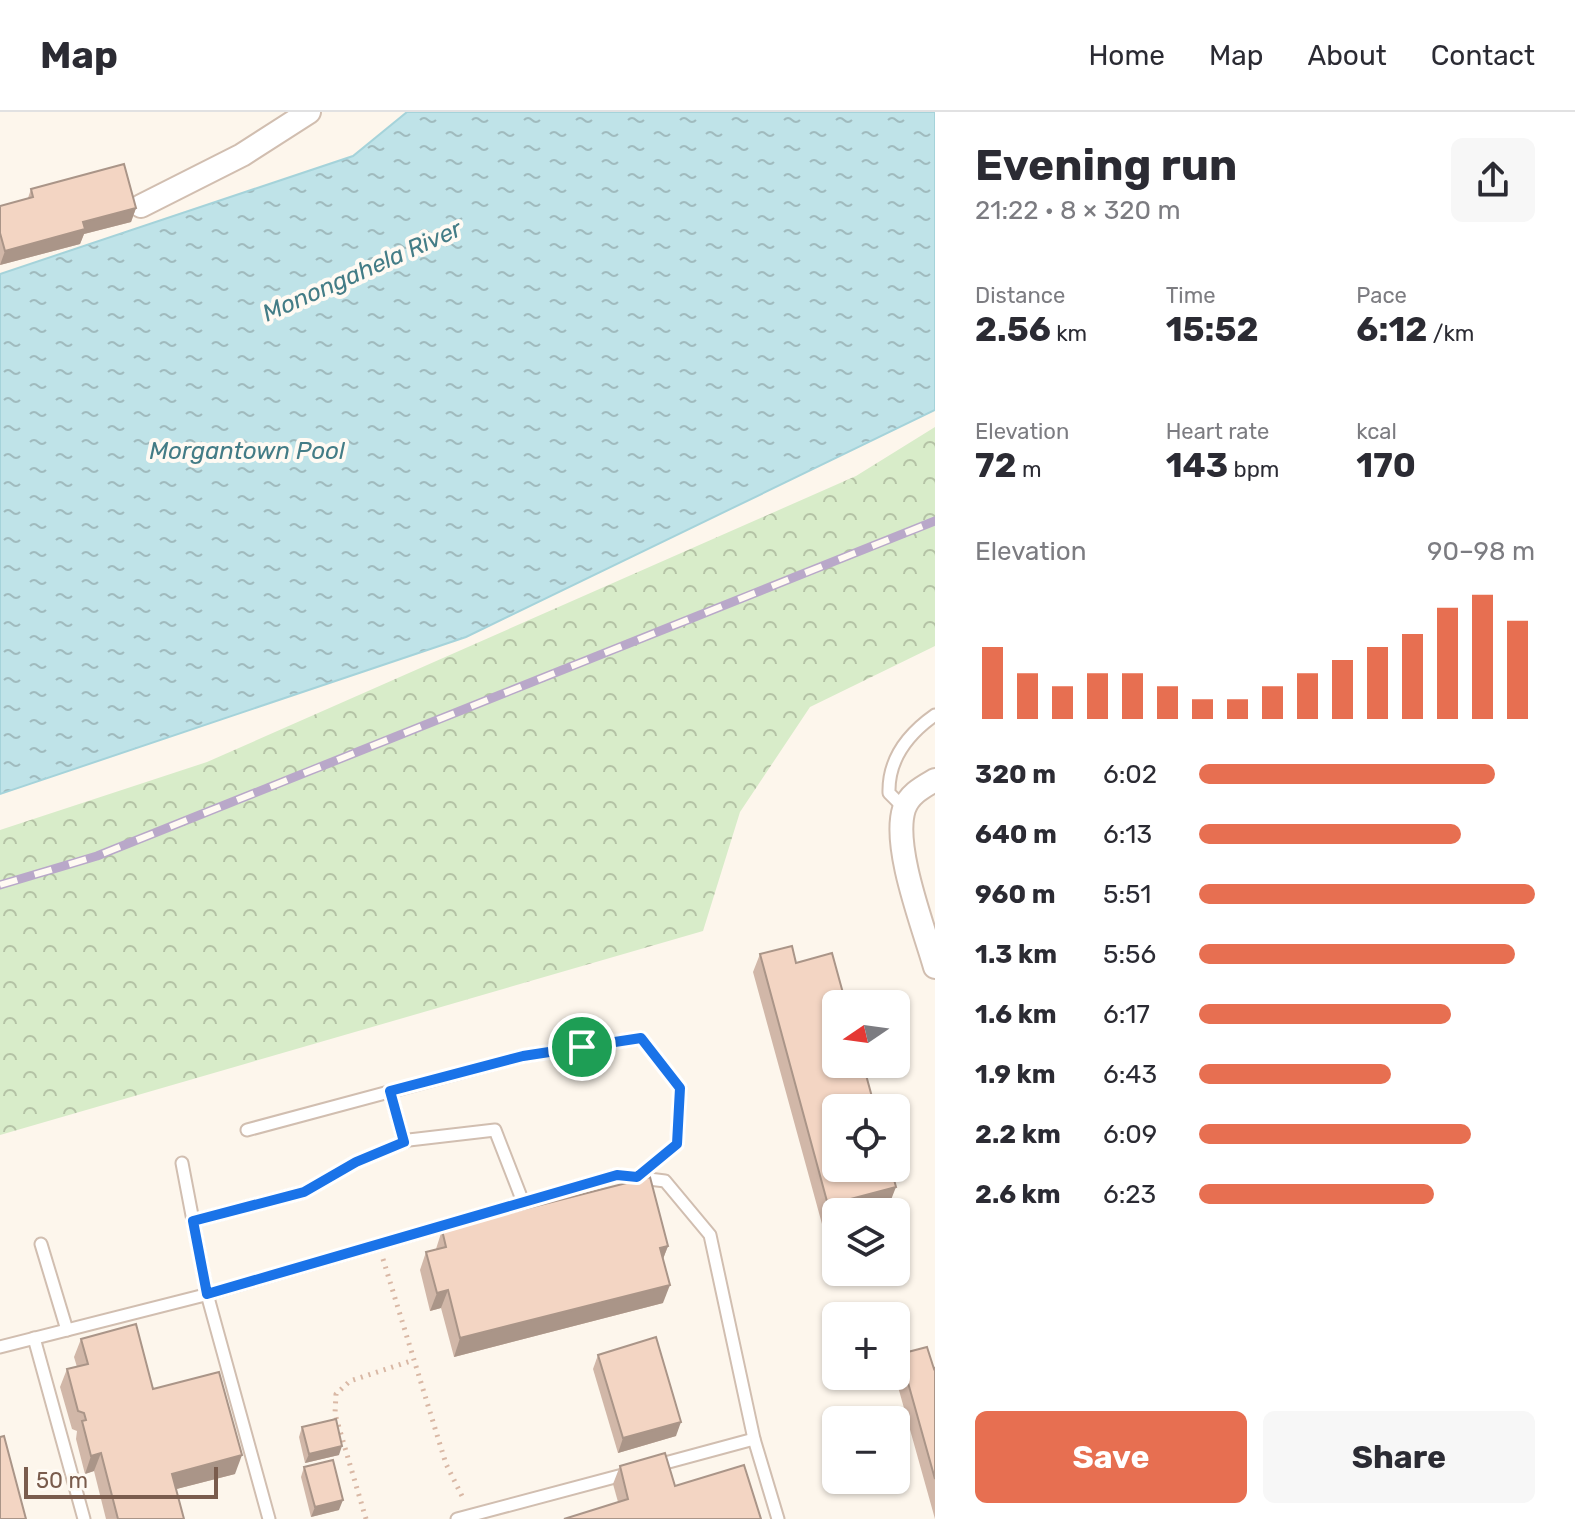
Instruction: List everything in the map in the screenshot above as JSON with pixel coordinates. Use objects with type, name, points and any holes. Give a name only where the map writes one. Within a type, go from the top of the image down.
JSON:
[{"type":"street","points":[[141,206],[242,155],[309,112]]},
{"type":"street","points":[[935,780],[916,790],[904,808],[902,843],[935,967]]},
{"type":"lane","points":[[904,808],[889,793],[889,777],[902,745],[935,715]]},
{"type":"lane","points":[[247,1130],[523,1056],[641,1038],[680,1088],[677,1144],[637,1177]]},
{"type":"lane","points":[[390,1091],[404,1142]]},
{"type":"lane","points":[[193,1221],[304,1192],[356,1162],[404,1142],[495,1130],[523,1202]]},
{"type":"lane","points":[[182,1163],[207,1294],[269,1519]]},
{"type":"lane","points":[[0,1347],[207,1294],[617,1175],[665,1181],[710,1235],[754,1439],[778,1519]]},
{"type":"lane","points":[[41,1244],[67,1330]]},
{"type":"lane","points":[[34,1338],[84,1519]]},
{"type":"lane","points":[[457,1519],[754,1439]]},
{"type":"path","points":[[379,1244],[446,1464],[471,1515]]},
{"type":"path","points":[[366,1519],[335,1414],[336,1394],[350,1381],[414,1360]]},
{"type":"green space","points":[[935,427],[935,646],[810,707],[740,812],[703,931],[0,1135],[0,830],[207,762],[856,476]]},
{"type":"water","name":"Morgantown Pool","points":[[407,112],[935,112],[935,410],[466,637],[0,794],[0,274],[353,156]]},
{"type":"building","points":[[124,164],[136,208],[83,222],[85,229],[5,251],[0,233],[0,206],[33,197],[31,189]]},
{"type":"building","points":[[792,946],[796,963],[832,953],[842,990],[822,990],[822,1078],[867,1078],[871,1094],[822,1094],[822,1182],[895,1182],[896,1187],[854,1198],[826,1198],[760,954]]},
{"type":"building","points":[[650,1177],[668,1246],[660,1248],[670,1285],[460,1338],[448,1290],[437,1293],[426,1252],[446,1247],[442,1230]]},
{"type":"building","points":[[136,1324],[153,1389],[219,1372],[242,1455],[172,1474],[184,1519],[118,1519],[101,1453],[91,1456],[82,1421],[86,1420],[84,1413],[78,1411],[67,1369],[88,1364],[81,1339]]},
{"type":"building","points":[[656,1337],[681,1422],[623,1438],[598,1355]]},
{"type":"building","points":[[927,1347],[935,1368],[935,1479],[910,1390],[910,1351]]},
{"type":"building","points":[[336,1419],[342,1446],[309,1454],[302,1427]]},
{"type":"building","points":[[4,1436],[26,1519],[0,1519],[0,1437]]},
{"type":"building","points":[[665,1453],[675,1486],[744,1465],[761,1519],[564,1519],[628,1499],[620,1466]]},
{"type":"building","points":[[333,1460],[343,1500],[315,1507],[304,1467]]},
{"type":"railway","points":[[0,885],[97,856],[935,521]]},
{"type":"route","points":[[641,1038],[680,1088],[677,1144],[637,1177],[617,1175],[207,1294],[193,1221],[304,1192],[356,1162],[404,1142],[390,1091],[523,1056],[582,1047],[641,1038]]},
{"type":"water label","name":"Monongahela River","points":[[362,271]]}]
